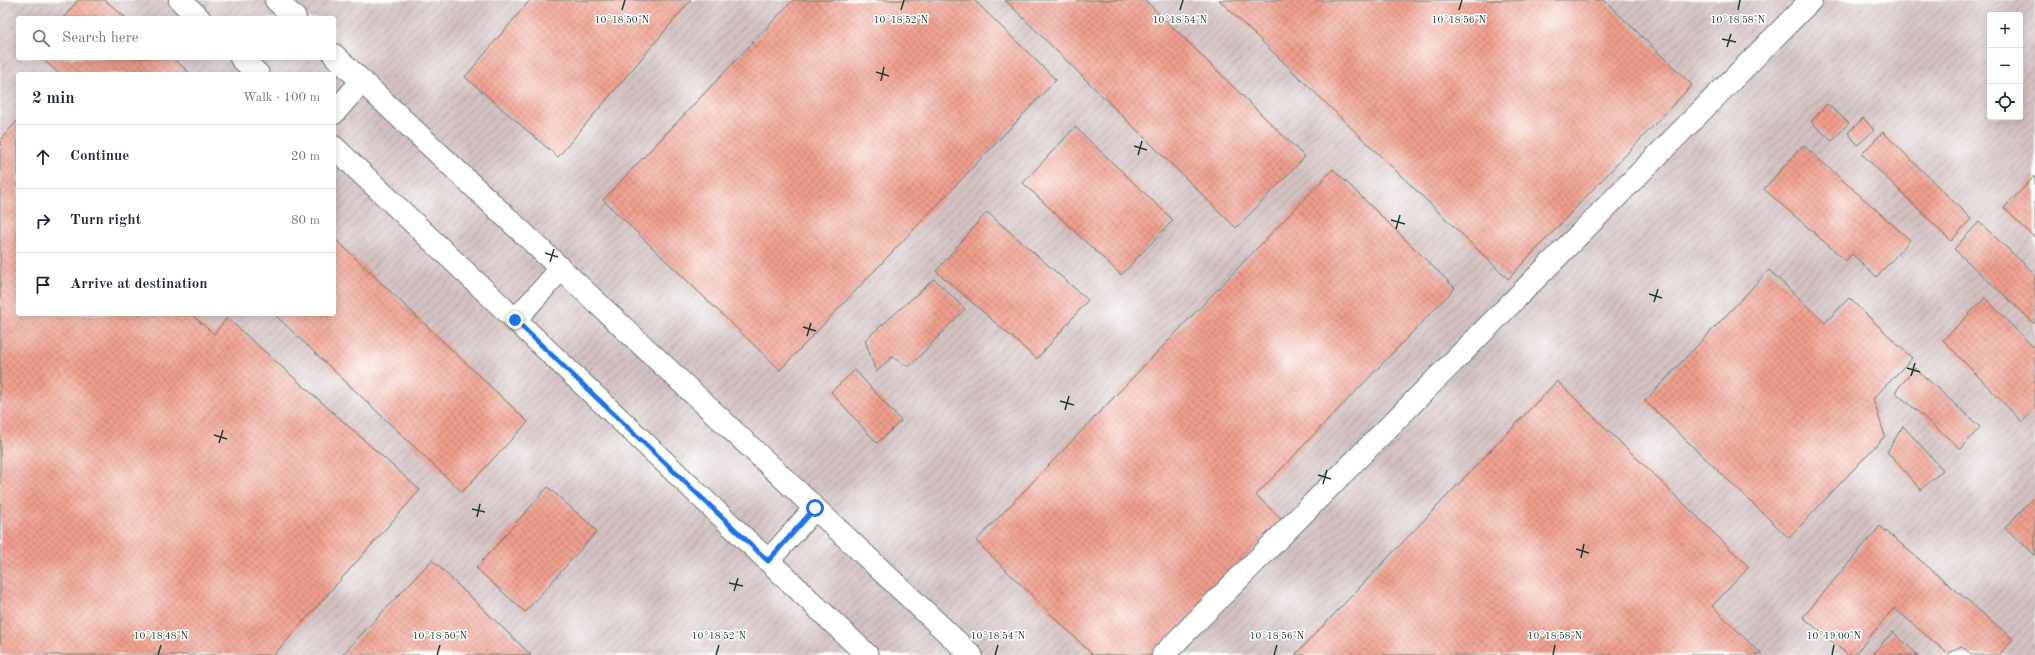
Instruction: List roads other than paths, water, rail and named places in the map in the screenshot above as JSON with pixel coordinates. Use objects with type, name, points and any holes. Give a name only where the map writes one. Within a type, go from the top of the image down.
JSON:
[{"type":"street","points":[[180,0],[197,16]]},
{"type":"street","points":[[276,0],[293,16]]},
{"type":"street","points":[[1163,655],[1811,0]]},
{"type":"street","points":[[336,57],[971,655]]},
{"type":"street","points":[[243,60],[256,72]]},
{"type":"street","points":[[336,111],[362,81]]},
{"type":"street","points":[[336,149],[867,655]]},
{"type":"street","points":[[515,320],[561,269]]},
{"type":"street","points":[[768,561],[815,508]]}]
